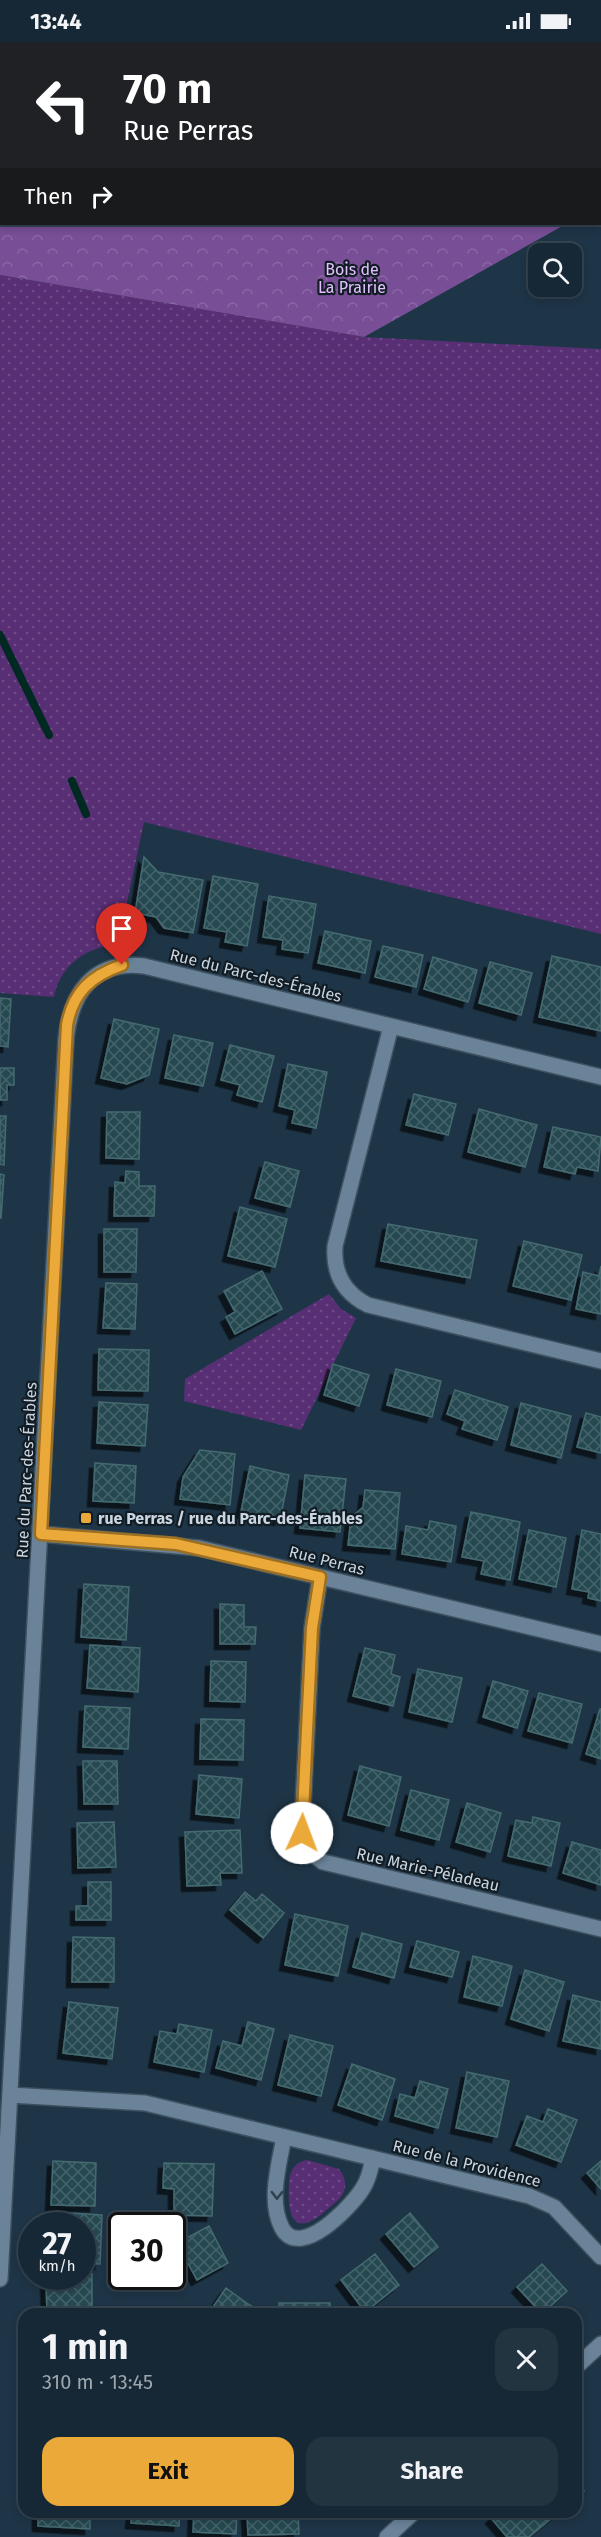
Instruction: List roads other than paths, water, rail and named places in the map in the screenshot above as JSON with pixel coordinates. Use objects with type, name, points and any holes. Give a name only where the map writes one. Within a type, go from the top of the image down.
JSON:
[{"type":"street","name":"Rue du Parc-des-Érables","points":[[0,2279],[66,1039],[69,1013],[80,991],[88,982],[108,970],[122,965],[144,966],[601,1077]]},
{"type":"street","points":[[391,1026],[335,1246],[336,1269],[340,1281],[349,1292],[368,1305],[601,1361]]},
{"type":"street","name":"Rue Perras","points":[[41,1534],[176,1544],[601,1644]]},
{"type":"street","name":"Rue Marie-Péladeau","points":[[320,1577],[312,1628],[302,1826],[302,1833],[309,1850],[323,1862],[601,1929]]},
{"type":"street","name":"Rue de la Providence","points":[[10,2095],[145,2103],[541,2200],[561,2213],[601,2257]]},
{"type":"street","name":"Rue de la Providence","points":[[284,2138],[277,2178],[276,2208],[282,2229],[289,2236],[297,2239],[316,2234],[356,2197],[368,2178],[373,2158]]},
{"type":"street","points":[[582,2361],[601,2344]]},
{"type":"street","points":[[387,2537],[408,2518]]},
{"type":"waterway","points":[[0,635],[49,735]]},
{"type":"waterway","points":[[72,781],[86,814]]},
{"type":"place","name":"rue Perras / rue du Parc-des-Érables","points":[[86,1518]]},
{"type":"park label","name":"Bois de La Prairie","points":[[352,278]]}]
